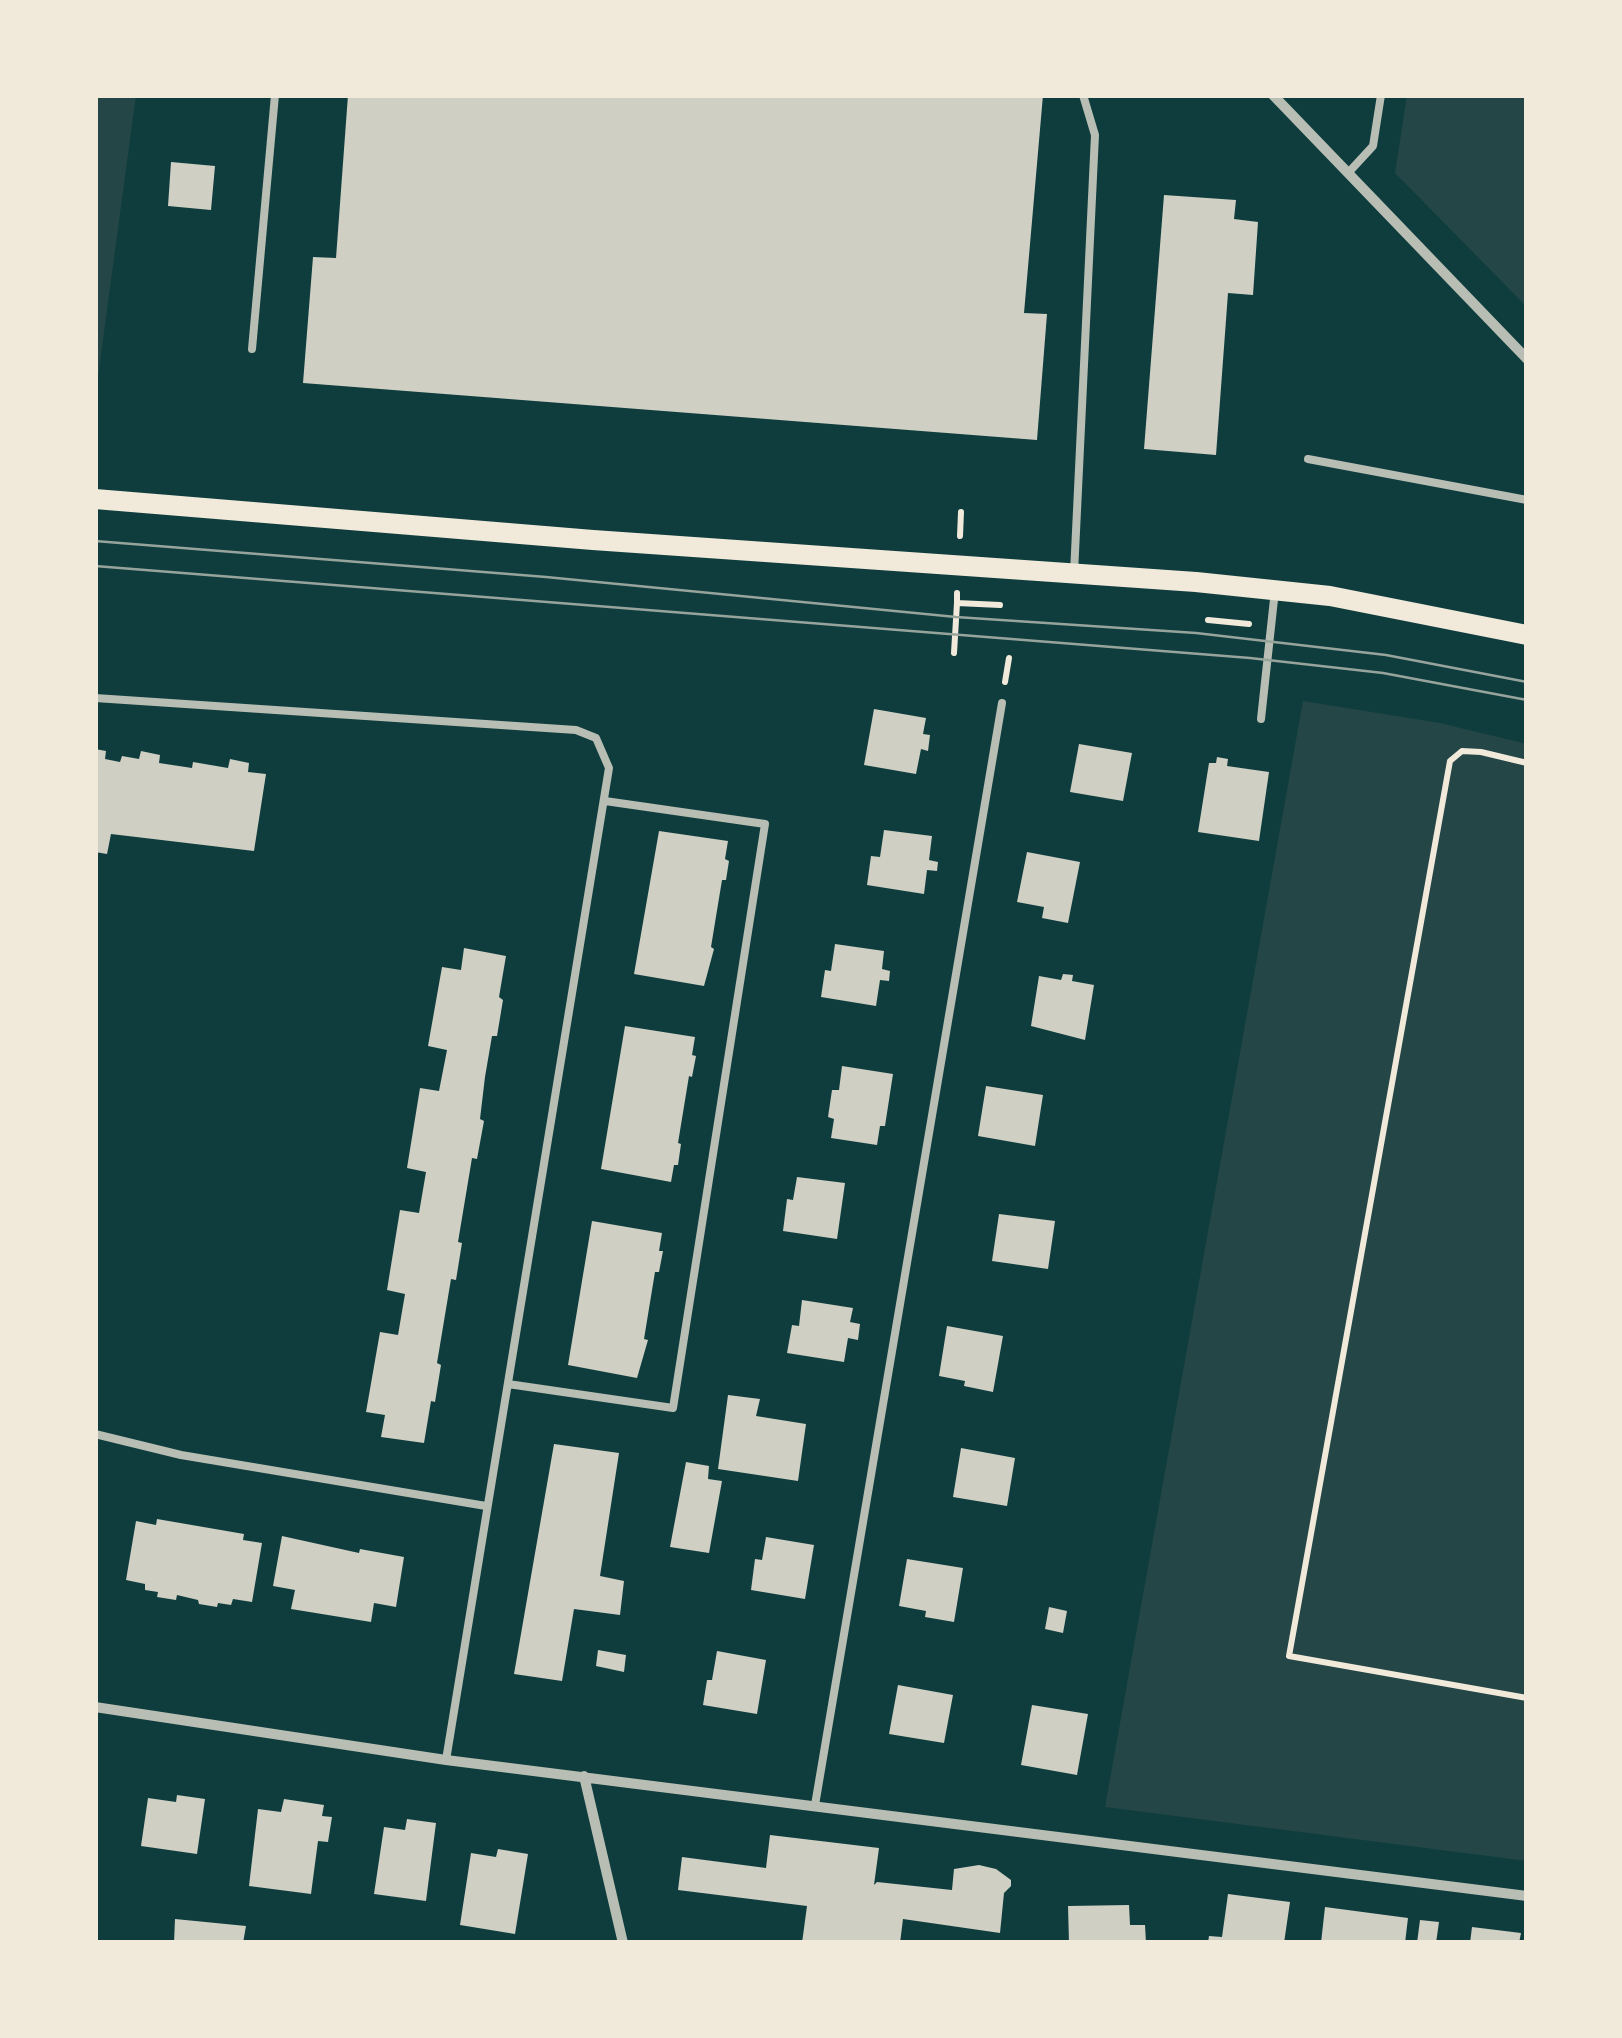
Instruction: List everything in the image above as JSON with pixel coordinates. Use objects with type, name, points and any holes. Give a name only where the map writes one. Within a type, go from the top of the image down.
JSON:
[{"type":"main road","points":[[95,500],[1274,590],[1330,596],[1527,634]]},
{"type":"street","points":[[1273,95],[1527,358]]},
{"type":"street","points":[[95,1707],[446,1760],[1527,1896]]},
{"type":"street","points":[[584,1776],[623,1943]]},
{"type":"lane","points":[[252,348],[275,95]]},
{"type":"lane","points":[[1074,573],[1095,135],[1083,95]]},
{"type":"lane","points":[[1349,172],[1373,146],[1381,95]]},
{"type":"lane","points":[[1308,459],[1527,500]]},
{"type":"lane","points":[[1261,719],[1274,590]]},
{"type":"lane","points":[[95,698],[576,730],[596,738],[609,768],[446,1760]]},
{"type":"lane","points":[[815,1805],[1002,704]]},
{"type":"lane","points":[[508,1384],[673,1408],[765,824],[605,801]]},
{"type":"lane","points":[[95,1434],[181,1455],[486,1506]]},
{"type":"path","points":[[954,653],[957,603]]},
{"type":"path","points":[[1208,620],[1252,624],[1251,640]]},
{"type":"path","points":[[1527,763],[1462,751],[1450,762],[1289,1656],[1527,1698]]},
{"type":"shaded area","points":[[95,95],[136,95],[95,399]]},
{"type":"shaded area","points":[[1407,95],[1527,95],[1527,307],[1395,173]]},
{"type":"shaded area","points":[[1303,701],[1440,723],[1527,744],[1527,1861],[1105,1807]]},
{"type":"building","points":[[348,95],[1043,95],[1024,313],[1047,314],[1037,440],[303,383],[313,257],[336,258]]},
{"type":"building","points":[[171,162],[215,166],[211,210],[168,206]]},
{"type":"building","points":[[1164,195],[1236,200],[1234,219],[1258,222],[1253,295],[1228,293],[1216,455],[1144,449]]},
{"type":"building","points":[[874,709],[926,718],[923,734],[930,735],[928,751],[921,749],[916,774],[864,765]]},
{"type":"building","points":[[1079,744],[1132,753],[1123,801],[1070,792]]},
{"type":"building","points":[[95,749],[106,751],[105,759],[120,762],[122,756],[139,759],[141,751],[160,755],[159,763],[192,768],[193,762],[228,768],[230,759],[249,763],[248,772],[266,774],[254,851],[111,834],[107,854],[95,852]]},
{"type":"building","points":[[1217,757],[1228,759],[1227,766],[1269,772],[1259,841],[1198,832],[1209,763],[1216,763]]},
{"type":"building","points":[[884,830],[932,836],[929,860],[938,862],[937,871],[927,870],[924,894],[867,885],[871,856],[880,857]]},
{"type":"building","points":[[659,831],[728,841],[726,880],[722,880],[711,947],[714,949],[704,986],[634,974]]},
{"type":"building","points":[[1027,852],[1080,862],[1068,923],[1042,918],[1044,907],[1017,902]]},
{"type":"building","points":[[835,944],[884,951],[882,969],[890,971],[889,981],[880,980],[876,1006],[821,997],[825,970],[831,971]]},
{"type":"building","points":[[464,948],[506,956],[499,997],[503,1000],[497,1036],[492,1036],[480,1119],[484,1121],[477,1159],[472,1158],[456,1280],[451,1279],[437,1363],[441,1365],[435,1402],[431,1401],[424,1443],[381,1437],[385,1415],[366,1412],[380,1332],[398,1335],[405,1294],[387,1290],[400,1210],[419,1213],[426,1172],[407,1168],[420,1088],[439,1091],[447,1050],[428,1046],[442,967],[461,970]]},
{"type":"building","points":[[1063,974],[1073,975],[1072,981],[1094,985],[1085,1040],[1031,1026],[1039,976],[1061,980]]},
{"type":"building","points":[[625,1026],[695,1037],[692,1055],[696,1056],[692,1077],[689,1076],[678,1165],[674,1165],[671,1182],[601,1169]]},
{"type":"building","points":[[842,1066],[893,1074],[885,1126],[880,1126],[877,1145],[831,1138],[834,1119],[828,1117],[832,1090],[839,1090]]},
{"type":"building","points":[[986,1086],[1043,1095],[1035,1146],[978,1136]]},
{"type":"building","points":[[797,1177],[845,1183],[837,1239],[783,1231],[787,1199],[793,1200]]},
{"type":"building","points":[[999,1214],[1055,1221],[1048,1269],[992,1261]]},
{"type":"building","points":[[592,1221],[662,1233],[659,1251],[663,1251],[659,1272],[655,1272],[644,1339],[648,1340],[637,1378],[568,1365]]},
{"type":"building","points":[[802,1300],[853,1308],[850,1322],[860,1324],[858,1340],[848,1338],[844,1362],[787,1353],[792,1325],[799,1326]]},
{"type":"building","points":[[947,1326],[1003,1336],[993,1392],[939,1376]]},
{"type":"building","points":[[728,1395],[760,1399],[756,1416],[806,1424],[798,1481],[718,1469]]},
{"type":"building","points":[[554,1444],[619,1453],[600,1576],[624,1581],[620,1615],[574,1609],[562,1681],[514,1674]]},
{"type":"building","points":[[961,1448],[1015,1458],[1007,1506],[953,1497]]},
{"type":"building","points":[[686,1462],[709,1466],[708,1479],[722,1481],[709,1553],[670,1547]]},
{"type":"building","points":[[157,1519],[244,1534],[243,1540],[262,1543],[252,1602],[233,1599],[231,1605],[218,1603],[217,1607],[177,1595],[176,1600],[157,1597],[158,1592],[145,1590],[145,1584],[126,1580],[136,1521],[156,1525]]},
{"type":"building","points":[[282,1536],[359,1553],[360,1549],[404,1557],[396,1607],[374,1603],[371,1622],[291,1609],[295,1590],[273,1586]]},
{"type":"building","points":[[766,1537],[814,1545],[805,1599],[751,1590],[755,1559],[762,1560]]},
{"type":"building","points":[[907,1559],[963,1568],[954,1622],[925,1617],[926,1611],[899,1606]]},
{"type":"building","points":[[1049,1607],[1067,1611],[1063,1633],[1045,1629]]},
{"type":"building","points":[[598,1650],[626,1655],[624,1672],[596,1666]]},
{"type":"building","points":[[717,1651],[766,1660],[757,1714],[703,1705]]},
{"type":"building","points":[[898,1685],[953,1695],[944,1743],[889,1734]]},
{"type":"building","points":[[1032,1705],[1088,1714],[1077,1775],[1021,1765]]},
{"type":"building","points":[[177,1795],[205,1799],[197,1854],[141,1846],[148,1798],[176,1802]]},
{"type":"building","points":[[284,1799],[324,1805],[322,1816],[332,1817],[328,1842],[318,1841],[311,1894],[249,1886],[258,1809],[281,1812]]},
{"type":"building","points":[[407,1819],[436,1823],[426,1901],[374,1894],[384,1827],[405,1830]]},
{"type":"building","points":[[770,1835],[879,1848],[874,1885],[877,1882],[952,1890],[954,1869],[979,1865],[996,1869],[1011,1880],[1004,1893],[1000,1933],[903,1919],[900,1943],[802,1943],[807,1906],[678,1890],[682,1857],[766,1868]]},
{"type":"building","points":[[498,1849],[528,1854],[515,1934],[460,1925],[471,1853],[496,1857]]},
{"type":"building","points":[[1228,1894],[1290,1902],[1284,1943],[1208,1943],[1209,1936],[1222,1937]]},
{"type":"building","points":[[1129,1905],[1130,1925],[1145,1925],[1146,1943],[1069,1943],[1068,1906]]},
{"type":"building","points":[[1325,1907],[1408,1918],[1405,1943],[1321,1943]]},
{"type":"building","points":[[175,1919],[246,1926],[243,1943],[174,1943]]},
{"type":"building","points":[[1420,1920],[1439,1922],[1436,1943],[1417,1943]]},
{"type":"building","points":[[1472,1927],[1521,1933],[1519,1943],[1470,1943]]},
{"type":"tram line","points":[[95,541],[546,577],[956,617],[1196,633],[1386,655],[1527,682]]},
{"type":"tram line","points":[[95,566],[1250,658],[1383,673],[1527,700]]}]
